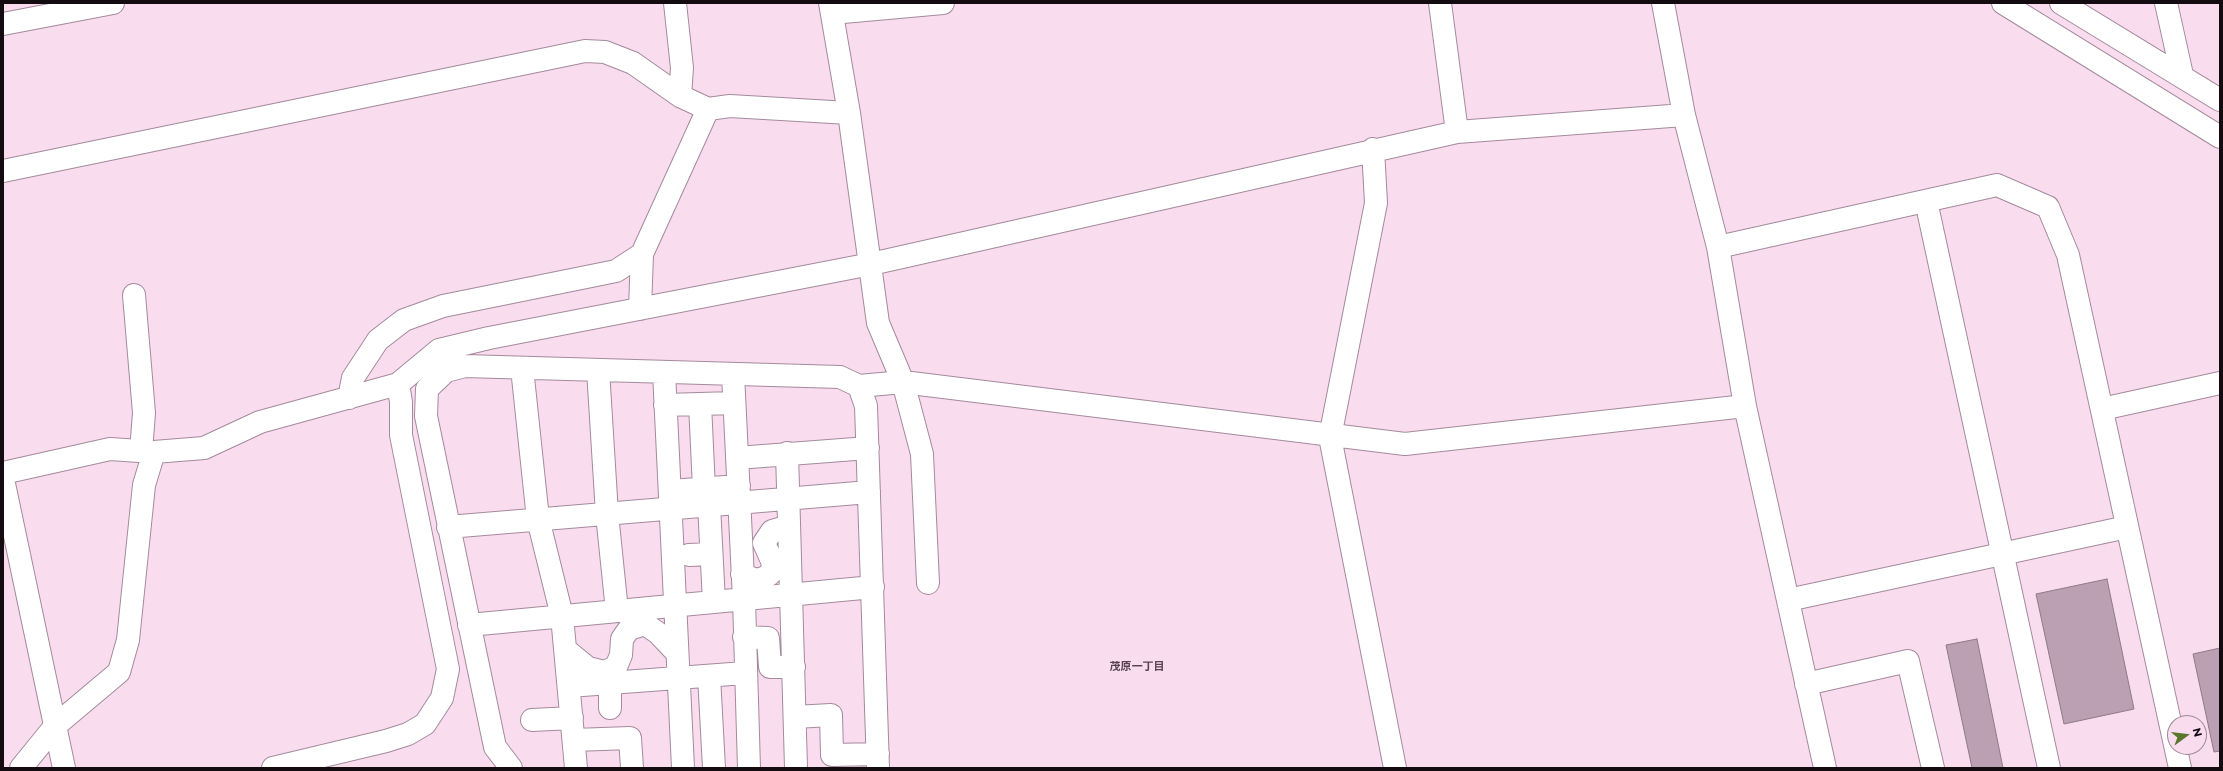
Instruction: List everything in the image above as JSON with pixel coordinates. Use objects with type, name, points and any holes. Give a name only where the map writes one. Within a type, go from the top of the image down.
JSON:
[{"type":"street","points":[[3,24],[113,3]]},
{"type":"street","points":[[675,3],[682,68],[680,96]]},
{"type":"street","points":[[928,583],[922,454],[903,382],[878,323],[849,113],[831,8],[943,3]]},
{"type":"street","points":[[1440,3],[1457,132]]},
{"type":"street","points":[[1663,3],[1684,115],[1718,246],[1744,406],[1825,768]]},
{"type":"street","points":[[2003,3],[2220,137]]},
{"type":"street","points":[[2061,3],[2136,50],[2182,75],[2220,100]]},
{"type":"street","points":[[2166,3],[2182,75]]},
{"type":"street","points":[[3,171],[585,51],[605,52],[633,63],[680,96],[708,108],[730,106],[849,113]]},
{"type":"street","points":[[640,309],[642,254],[708,108]]},
{"type":"street","points":[[3,473],[110,448],[147,452],[204,448],[260,422],[398,384],[439,350],[489,338],[871,264],[1373,149],[1457,132],[1684,115]]},
{"type":"street","points":[[1373,149],[1376,203],[1330,436],[1395,768]]},
{"type":"street","points":[[1718,246],[1998,185],[2048,207],[2068,255],[2180,768]]},
{"type":"street","points":[[1926,201],[2049,768]]},
{"type":"street","points":[[349,398],[353,378],[378,340],[404,320],[443,306],[616,271],[642,254]]},
{"type":"street","points":[[21,768],[56,725],[119,672],[128,640],[147,452],[134,295]]},
{"type":"street","points":[[511,768],[494,747],[426,416],[427,390],[446,371],[465,366],[840,377],[859,386],[903,382],[1330,436],[1405,444],[1744,406]]},
{"type":"street","points":[[522,368],[538,519],[562,616],[576,768]]},
{"type":"street","points":[[598,370],[607,514],[617,611]]},
{"type":"street","points":[[664,372],[677,679],[683,768]]},
{"type":"street","points":[[732,374],[744,599],[749,768]]},
{"type":"street","points":[[2102,409],[2220,383]]},
{"type":"street","points":[[273,768],[386,741],[408,734],[425,724],[442,698],[448,669],[401,435],[401,402],[398,384]]},
{"type":"street","points":[[795,717],[831,715],[832,755],[878,761],[866,406],[859,386]]},
{"type":"street","points":[[700,404],[695,454],[706,497],[714,602]]},
{"type":"street","points":[[665,405],[734,404]]},
{"type":"street","points":[[737,458],[786,453],[868,448]]},
{"type":"street","points":[[786,453],[792,595],[796,768]]},
{"type":"street","points":[[3,479],[64,768]]},
{"type":"street","points":[[448,527],[607,514],[670,500],[739,494],[788,499],[869,492]]},
{"type":"street","points":[[742,574],[756,580],[764,578],[770,574],[773,568],[772,561],[764,543],[772,530],[789,526]]},
{"type":"street","points":[[1788,600],[2003,555],[2127,527]]},
{"type":"street","points":[[689,555],[711,554]]},
{"type":"street","points":[[469,625],[873,587]]},
{"type":"street","points":[[566,650],[588,668],[604,672],[616,667],[621,655],[622,639],[629,629],[645,624],[658,633],[677,653]]},
{"type":"street","points":[[744,637],[768,638],[770,667],[794,667]]},
{"type":"street","points":[[1806,684],[1908,661],[1932,768]]},
{"type":"street","points":[[569,686],[746,673]]},
{"type":"street","points":[[710,676],[714,768]]},
{"type":"street","points":[[610,684],[610,708]]},
{"type":"street","points":[[532,720],[572,718]]},
{"type":"street","points":[[574,740],[630,738],[632,768]]},
{"type":"building","points":[[2107,579],[2134,709],[2064,724],[2036,594]]},
{"type":"building","points":[[1977,639],[2003,768],[1972,768],[1946,645]]},
{"type":"building","points":[[2220,648],[2220,751],[2214,752],[2193,654]]},
{"type":"district","name":"茂原一丁目","points":[[1137,667]]}]
